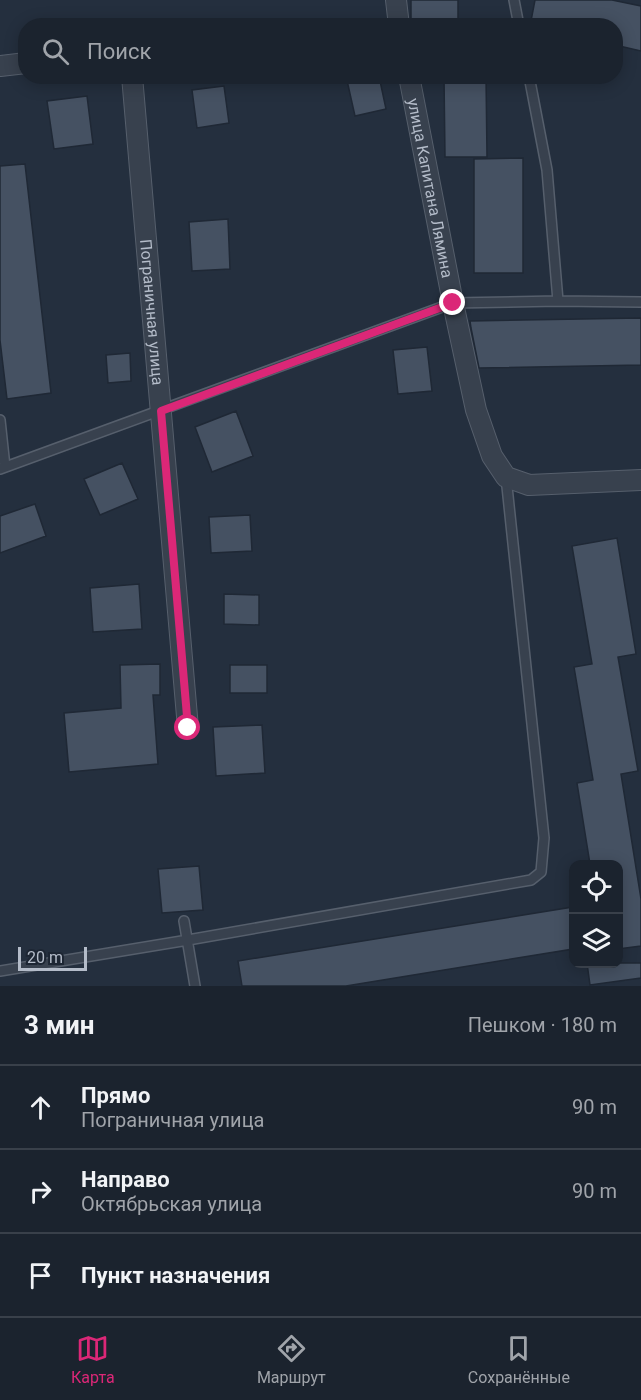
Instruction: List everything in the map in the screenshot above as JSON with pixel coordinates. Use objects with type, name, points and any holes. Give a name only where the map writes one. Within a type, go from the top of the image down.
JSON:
[{"type":"street","points":[[396,0],[398,18]]},
{"type":"street","points":[[0,66],[18,64]]},
{"type":"street","name":"Пограничная улица","points":[[133,84],[188,728]]},
{"type":"street","name":"улица Капитана Лямина","points":[[411,84],[476,410],[492,456],[506,477]]},
{"type":"street","points":[[506,477],[529,484],[641,480]]},
{"type":"lane","points":[[514,0],[517,18]]},
{"type":"lane","points":[[531,84],[547,170],[558,301]]},
{"type":"lane","points":[[0,420],[3,468],[453,303],[641,302]]},
{"type":"lane","points":[[0,971],[531,880],[541,872],[544,838],[506,477]]},
{"type":"lane","points":[[184,921],[195,986]]},
{"type":"building","points":[[411,0],[458,0],[458,18],[411,18]]},
{"type":"building","points":[[535,0],[612,0],[641,6],[641,51],[623,47],[623,18],[532,18]]},
{"type":"building","points":[[348,84],[381,84],[386,109],[355,116]]},
{"type":"building","points":[[444,84],[486,84],[487,157],[445,157]]},
{"type":"building","points":[[224,86],[229,123],[197,128],[192,90]]},
{"type":"building","points":[[87,96],[93,144],[54,149],[47,101]]},
{"type":"building","points":[[523,158],[523,273],[474,273],[474,159]]},
{"type":"building","points":[[25,164],[51,393],[7,399],[0,340],[0,166]]},
{"type":"building","points":[[228,219],[230,269],[192,271],[189,222]]},
{"type":"building","points":[[641,318],[641,365],[479,368],[470,321]]},
{"type":"building","points":[[427,347],[432,391],[398,394],[393,350]]},
{"type":"building","points":[[130,353],[131,381],[108,383],[106,355]]},
{"type":"building","points":[[236,411],[253,456],[212,472],[195,427]]},
{"type":"building","points":[[122,463],[138,499],[100,515],[84,479]]},
{"type":"building","points":[[35,504],[46,536],[0,553],[0,516]]},
{"type":"building","points":[[250,515],[252,551],[211,553],[209,517]]},
{"type":"building","points":[[617,538],[636,654],[618,657],[638,771],[621,774],[641,899],[641,946],[623,948],[623,860],[589,860],[577,783],[593,780],[574,667],[592,664],[572,546]]},
{"type":"building","points":[[139,584],[142,629],[93,632],[90,588]]},
{"type":"building","points":[[224,594],[259,595],[259,625],[224,624]]},
{"type":"building","points":[[160,664],[160,695],[153,695],[158,764],[69,772],[64,713],[121,708],[120,665]]},
{"type":"building","points":[[230,665],[267,665],[267,693],[230,693]]},
{"type":"building","points":[[262,725],[265,773],[216,776],[213,727]]},
{"type":"building","points":[[199,866],[203,910],[162,913],[158,869]]},
{"type":"building","points":[[569,908],[569,950],[346,986],[242,986],[238,961]]},
{"type":"building","points":[[623,963],[641,963],[641,978],[590,985],[588,968],[623,968]]},
{"type":"route","points":[[188,728],[161,411],[453,303]]}]
